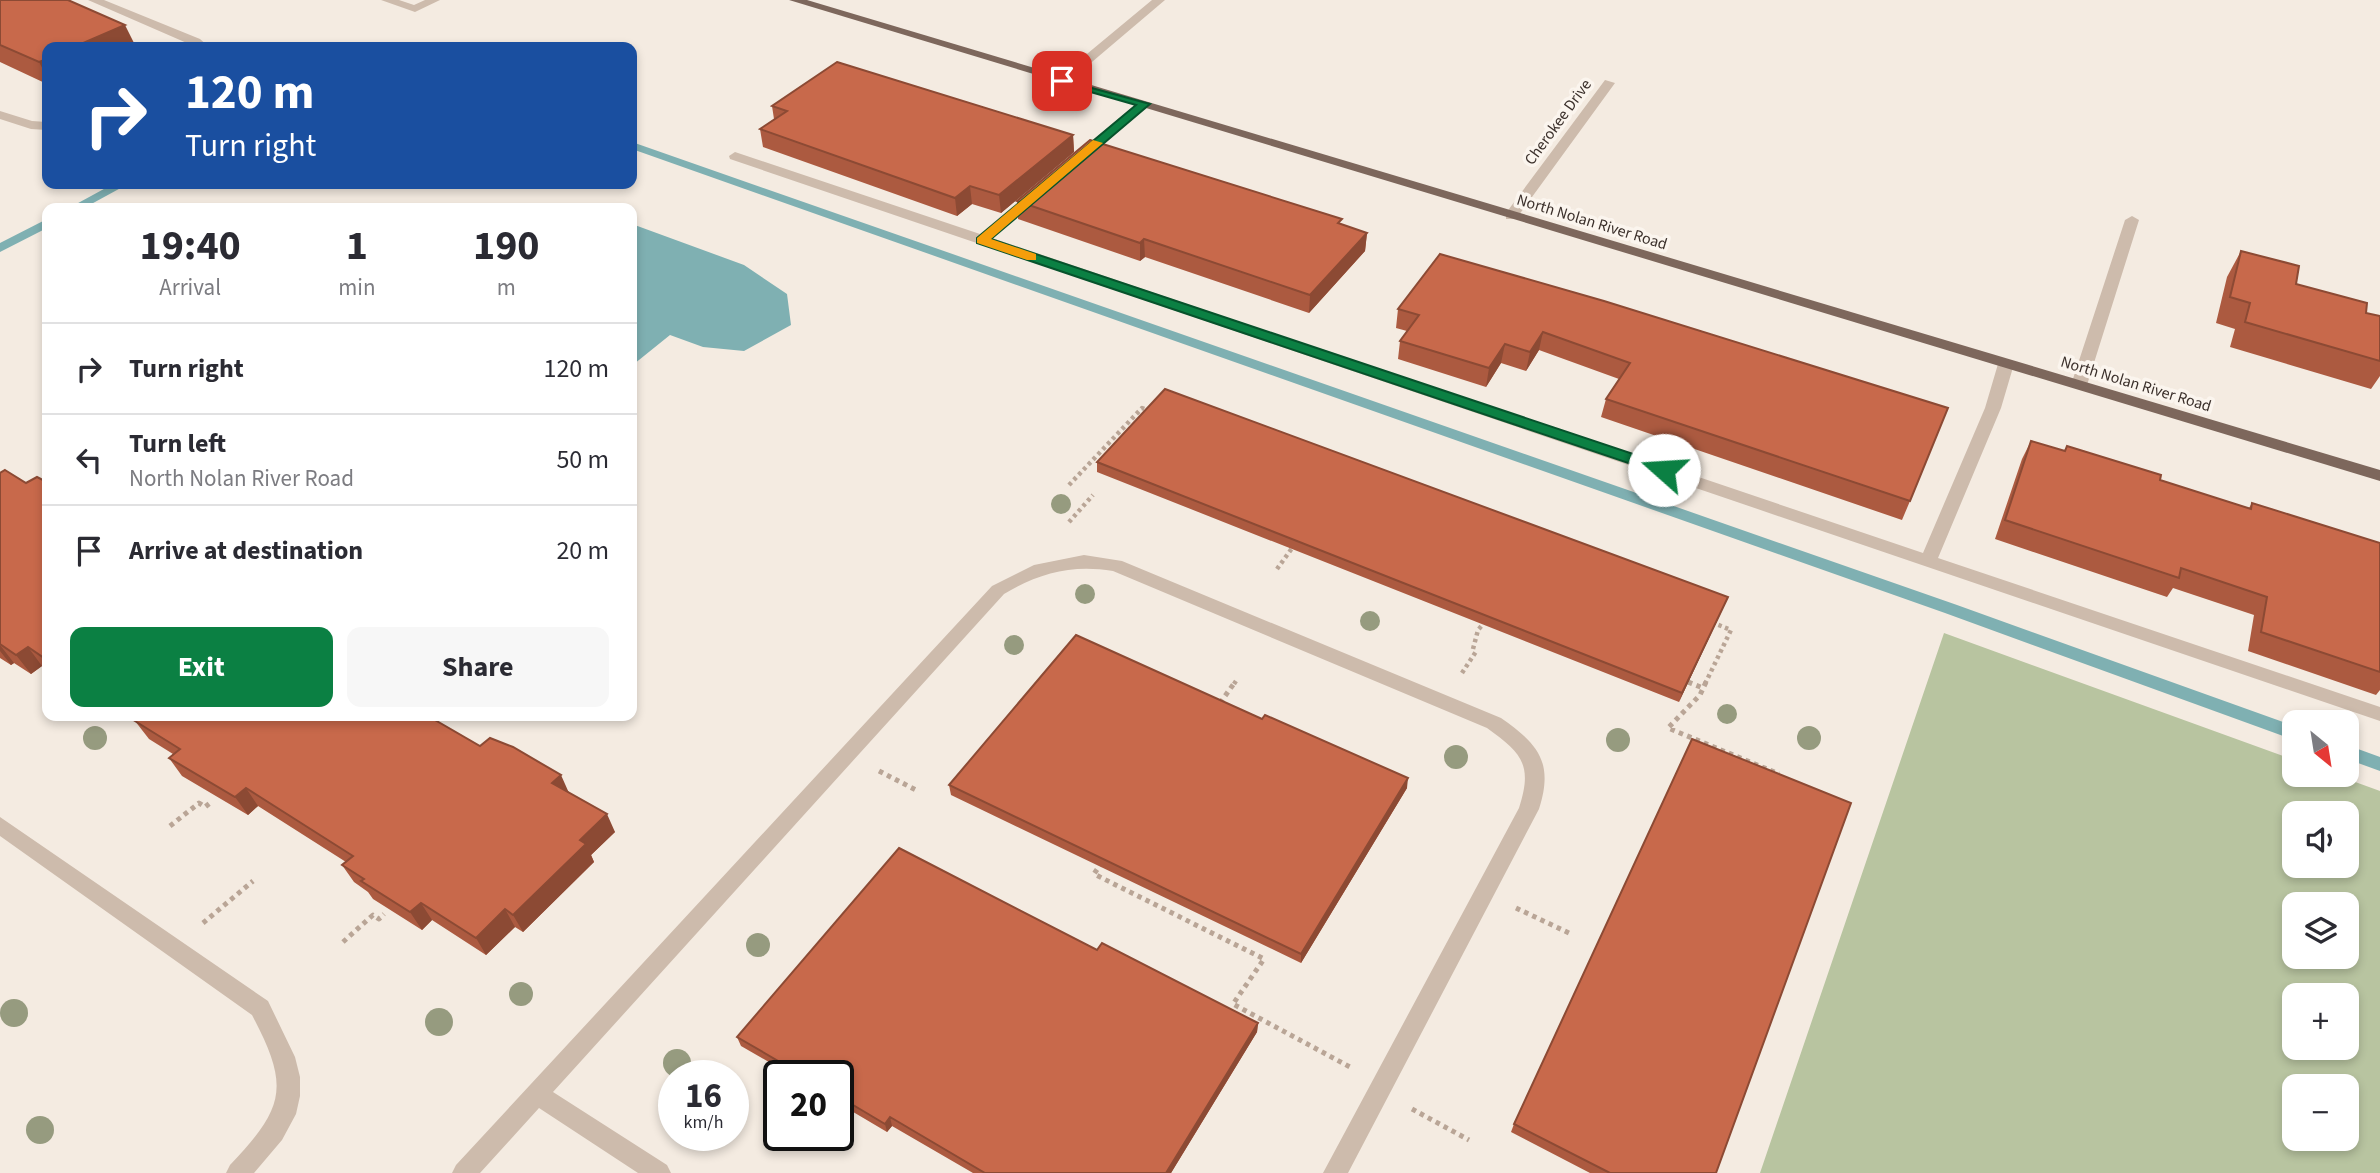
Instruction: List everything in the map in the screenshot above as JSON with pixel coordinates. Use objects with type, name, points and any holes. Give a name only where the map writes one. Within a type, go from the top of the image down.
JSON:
[{"type":"main road","name":"North Nolan River Road","points":[[796,0],[2380,476]]},
{"type":"street","points":[[94,0],[197,42]]},
{"type":"street","points":[[387,0],[415,9],[434,0]]},
{"type":"street","points":[[1062,81],[1159,0]]},
{"type":"street","name":"Cherokee Drive","points":[[1511,216],[1609,83]]},
{"type":"street","points":[[1072,164],[1144,104]]},
{"type":"street","points":[[0,115],[42,126]]},
{"type":"street","points":[[735,156],[1929,559],[2380,715]]},
{"type":"street","points":[[982,240],[1042,190]]},
{"type":"street","points":[[2079,386],[2132,220]]},
{"type":"street","points":[[1929,559],[1993,408],[2006,364]]},
{"type":"street","points":[[464,1173],[999,590],[1023,574],[1048,565],[1079,560],[1116,565],[1494,723],[1537,765],[1538,785],[1529,809],[1335,1173]]},
{"type":"street","points":[[0,825],[260,1008],[288,1064],[292,1087],[284,1117],[265,1146],[237,1173]]},
{"type":"street","points":[[537,1094],[659,1173]]},
{"type":"path","points":[[1069,485],[1142,408],[1153,412]]},
{"type":"path","points":[[1069,522],[1093,495]]},
{"type":"path","points":[[1277,569],[1297,542]]},
{"type":"path","points":[[1473,649],[1478,631],[1489,619]]},
{"type":"path","points":[[1716,624],[1731,631],[1703,688],[1668,728],[1781,775]]},
{"type":"path","points":[[1213,713],[1236,681]]},
{"type":"path","points":[[1688,682],[1703,688]]},
{"type":"path","points":[[170,825],[199,803],[205,807],[210,803]]},
{"type":"path","points":[[1110,852],[1094,874],[1264,959],[1233,1004],[1469,1140]]},
{"type":"path","points":[[174,948],[253,881]]},
{"type":"path","points":[[1484,893],[1569,933]]},
{"type":"path","points":[[343,942],[373,915],[379,919],[384,914]]},
{"type":"green space","points":[[1944,633],[2282,756],[2282,788],[2359,788],[2359,783],[2380,791],[2380,1173],[1760,1173]]},
{"type":"water","points":[[637,226],[744,265],[787,294],[791,325],[744,351],[703,347],[670,335],[637,362]]},
{"type":"building","points":[[0,0],[68,0],[125,25],[86,42],[42,42],[42,61],[39,62],[0,45]]},
{"type":"building","points":[[837,62],[1073,135],[999,195],[970,186],[955,198],[760,129],[787,111],[772,106]]},
{"type":"building","points":[[1090,140],[1342,219],[1338,223],[1367,233],[1310,295],[1144,239],[1140,243],[1017,201]]},
{"type":"building","points":[[2241,251],[2299,266],[2296,284],[2367,303],[2366,313],[2380,316],[2380,361],[2245,322],[2250,303],[2230,297]]},
{"type":"building","points":[[1440,254],[1604,301],[1948,408],[1910,501],[1606,399],[1630,363],[1543,332],[1530,352],[1505,344],[1489,368],[1400,341],[1419,315],[1398,309]]},
{"type":"building","points":[[1165,389],[1728,597],[1682,693],[1097,462]]},
{"type":"building","points":[[2031,441],[2065,451],[2067,446],[2161,475],[2160,480],[2251,509],[2252,503],[2380,543],[2380,672],[2261,632],[2267,597],[2181,568],[2179,578],[2005,520]]},
{"type":"building","points":[[5,470],[26,483],[37,477],[42,480],[42,657],[28,647],[16,655],[0,644],[0,473]]},
{"type":"building","points":[[1076,635],[1262,719],[1265,715],[1408,778],[1301,954],[949,785]]},
{"type":"building","points":[[135,721],[437,721],[480,746],[490,738],[513,747],[561,775],[552,783],[607,814],[580,840],[586,844],[513,915],[505,909],[476,938],[421,903],[410,912],[361,881],[364,879],[342,865],[353,856],[246,788],[235,797],[169,758],[180,749]]},
{"type":"building","points":[[1692,739],[1851,803],[1716,1173],[1610,1173],[1514,1124]]},
{"type":"building","points":[[899,848],[1097,950],[1102,943],[1258,1023],[1166,1173],[985,1173],[890,1117],[885,1124],[854,1106],[854,1060],[777,1060],[737,1037]]},
{"type":"waterway","points":[[637,147],[1951,609],[2282,729]]},
{"type":"waterway","points":[[85,203],[112,189]]},
{"type":"waterway","points":[[0,248],[42,226]]},
{"type":"waterway","points":[[2359,756],[2380,764]]},
{"type":"slow traffic","points":[[1031,257],[982,240],[1097,143]]},
{"type":"route","points":[[1062,81],[1144,104],[982,240],[1664,470]]}]
